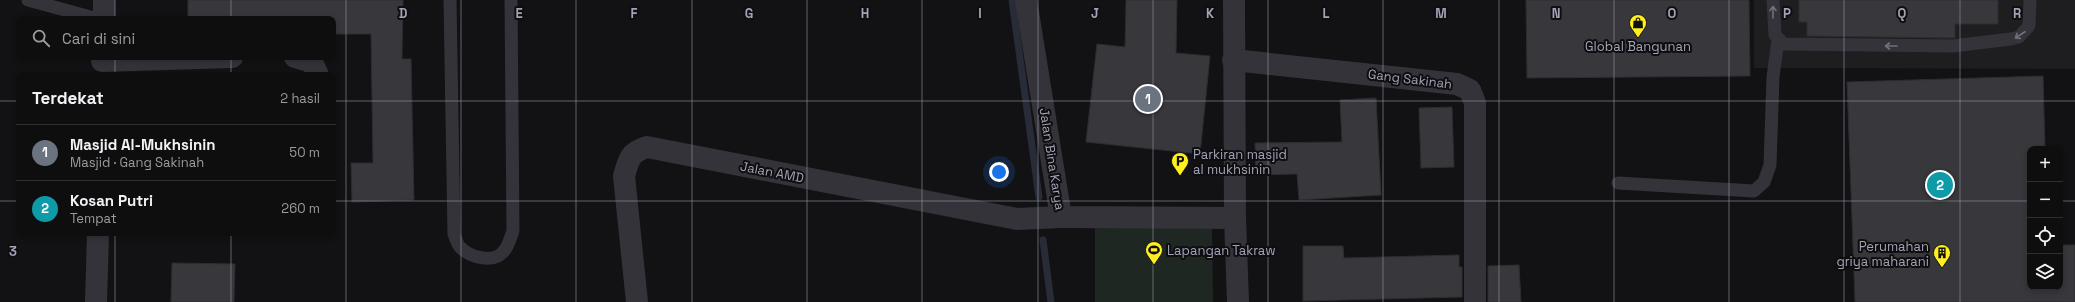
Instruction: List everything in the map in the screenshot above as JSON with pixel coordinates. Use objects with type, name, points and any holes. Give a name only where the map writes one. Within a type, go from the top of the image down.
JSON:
[{"type":"street","points":[[104,0],[104,16]]},
{"type":"street","name":"Jalan Bina Karya","points":[[1026,0],[1061,217],[1235,218]]},
{"type":"street","points":[[1234,0],[1233,60],[1235,218],[1238,302]]},
{"type":"street","points":[[102,64],[176,60]]},
{"type":"street","points":[[305,60],[312,62],[317,72]]},
{"type":"street","name":"Gang Sakinah","points":[[1233,60],[1457,84],[1470,90],[1475,104],[1475,302]]},
{"type":"street","name":"Jalan AMD","points":[[637,302],[624,176],[628,159],[635,151],[646,147],[1017,219],[1061,217]]},
{"type":"street","points":[[96,302],[98,236]]},
{"type":"lane","points":[[28,0],[87,16]]},
{"type":"lane","points":[[450,0],[454,234],[460,248],[475,256],[489,258],[501,254],[508,245],[513,231],[511,0]]},
{"type":"lane","points":[[1618,183],[1754,191],[1764,182],[1770,165],[1773,77],[1778,40],[1773,28],[1773,0]]},
{"type":"lane","points":[[1778,40],[1791,46],[1953,46],[2011,39],[2019,37],[2029,26],[2030,0]]},
{"type":"shaded area","points":[[1754,0],[2075,0],[2075,69],[1754,68]]},
{"type":"shaded area","name":"Lapangan Takraw","points":[[1095,228],[1212,228],[1213,302],[1095,302]]},
{"type":"building","points":[[188,0],[403,0],[402,59],[411,59],[414,200],[352,202],[351,163],[373,163],[371,34],[336,34],[336,16],[188,16]]},
{"type":"building","points":[[1126,0],[1177,0],[1176,53],[1210,56],[1200,154],[1086,142],[1097,44],[1125,47]]},
{"type":"building","name":"Global Bangunan","points":[[1526,0],[1749,0],[1750,76],[1527,78]]},
{"type":"building","points":[[1799,0],[1998,0],[1998,24],[1955,24],[1955,38],[1807,36],[1807,22],[1799,22]]},
{"type":"building","points":[[2043,76],[2045,146],[2027,146],[2027,290],[2063,290],[2063,245],[2075,245],[2075,302],[1855,302],[1847,82]]},
{"type":"building","points":[[1376,98],[1381,195],[1299,200],[1297,174],[1256,175],[1255,143],[1342,142],[1340,100]]},
{"type":"building","points":[[1452,107],[1454,167],[1421,168],[1419,108]]},
{"type":"building","points":[[1303,246],[1343,246],[1344,258],[1459,255],[1459,267],[1462,267],[1462,297],[1303,301]]},
{"type":"building","points":[[172,263],[235,264],[234,302],[171,302]]},
{"type":"building","points":[[1519,265],[1521,302],[1488,302],[1488,266]]},
{"type":"waterway","points":[[1012,0],[1039,197]]},
{"type":"waterway","points":[[1043,240],[1051,302]]},
{"type":"place","name":"Global Bangunan","points":[[1638,38]]},
{"type":"place","name":"Masjid Al-Mukhsinin","points":[[1148,99]]},
{"type":"place","name":"Parkiran masjid al mukhsinin","points":[[1180,176]]},
{"type":"place","name":"Kosan Putri","points":[[1940,185]]},
{"type":"place","name":"Lapangan Takraw","points":[[1154,265]]},
{"type":"place","name":"Perumahan griya maharani","points":[[1942,268]]}]
